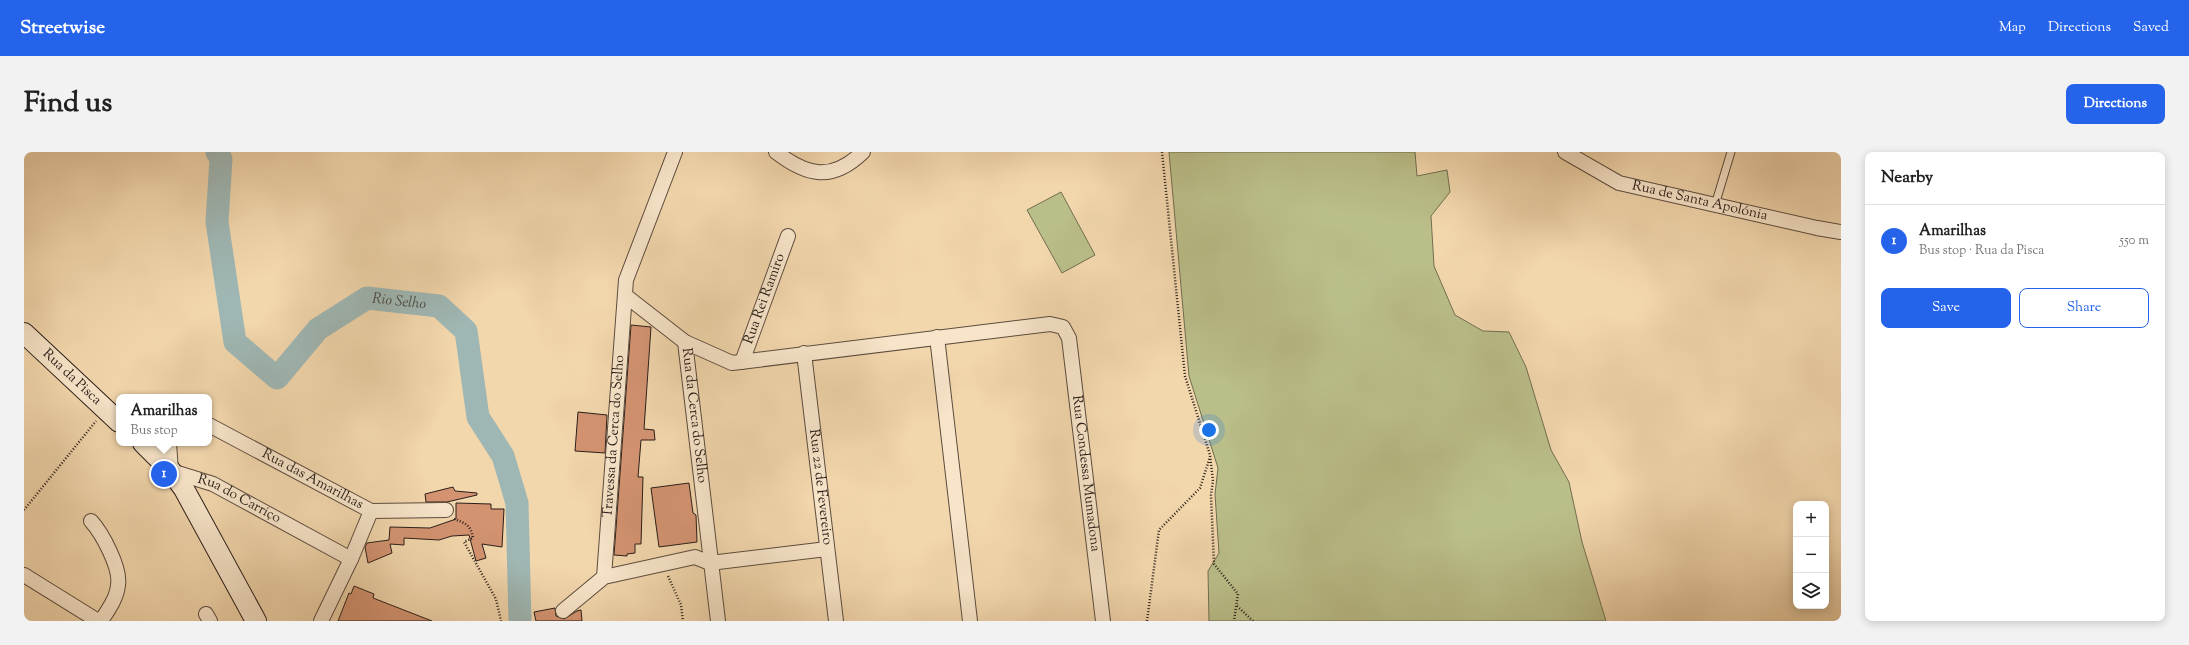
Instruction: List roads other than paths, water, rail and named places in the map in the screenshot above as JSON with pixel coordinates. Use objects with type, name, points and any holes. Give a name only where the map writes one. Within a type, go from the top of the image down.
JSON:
[{"type":"street","points":[[626,296],[626,280],[675,152]]},
{"type":"street","points":[[776,152],[791,164],[811,172],[822,174],[846,166],[863,152]]},
{"type":"street","name":"Rua de Santa Apolónia","points":[[1565,152],[1619,183],[1817,228],[1841,232]]},
{"type":"street","name":"Rua Rei Ramiro","points":[[742,362],[788,236]]},
{"type":"street","name":"Rua da Cerca do Selho","points":[[626,296],[685,342],[710,564],[718,621]]},
{"type":"street","name":"Travessa da Cerca do Selho","points":[[604,578],[626,296]]},
{"type":"street","name":"Rua Condessa Mumadona","points":[[937,337],[1050,324],[1063,327],[1069,338],[1103,621]]},
{"type":"street","name":"Rua da Pisca","points":[[24,333],[112,415]]},
{"type":"street","points":[[685,342],[732,363],[937,337],[970,621]]},
{"type":"street","name":"Rua 22 de Fevereiro","points":[[804,353],[836,621]]},
{"type":"street","name":"Rua das Amarilhas","points":[[212,427],[371,511],[449,513]]},
{"type":"street","points":[[146,446],[171,471]]},
{"type":"street","points":[[169,446],[171,471]]},
{"type":"street","name":"Rua do Carriço","points":[[171,471],[213,484],[352,558]]},
{"type":"street","name":"Rua do Carriço","points":[[171,471],[184,489],[256,621]]},
{"type":"street","points":[[321,621],[352,558],[371,511]]},
{"type":"street","points":[[24,575],[94,620],[114,600],[118,585],[118,577],[108,549],[97,528],[90,521]]},
{"type":"street","points":[[563,611],[604,578],[695,557],[710,564],[827,549]]},
{"type":"lane","points":[[1715,205],[1731,152]]},
{"type":"waterway","name":"Rio Selho","points":[[217,152],[221,159],[217,222],[235,342],[277,378],[318,329],[367,298],[439,306],[466,331],[478,417],[503,456],[517,503],[520,621]]},
{"type":"place","name":"Amarilhas","points":[[164,474]]}]
